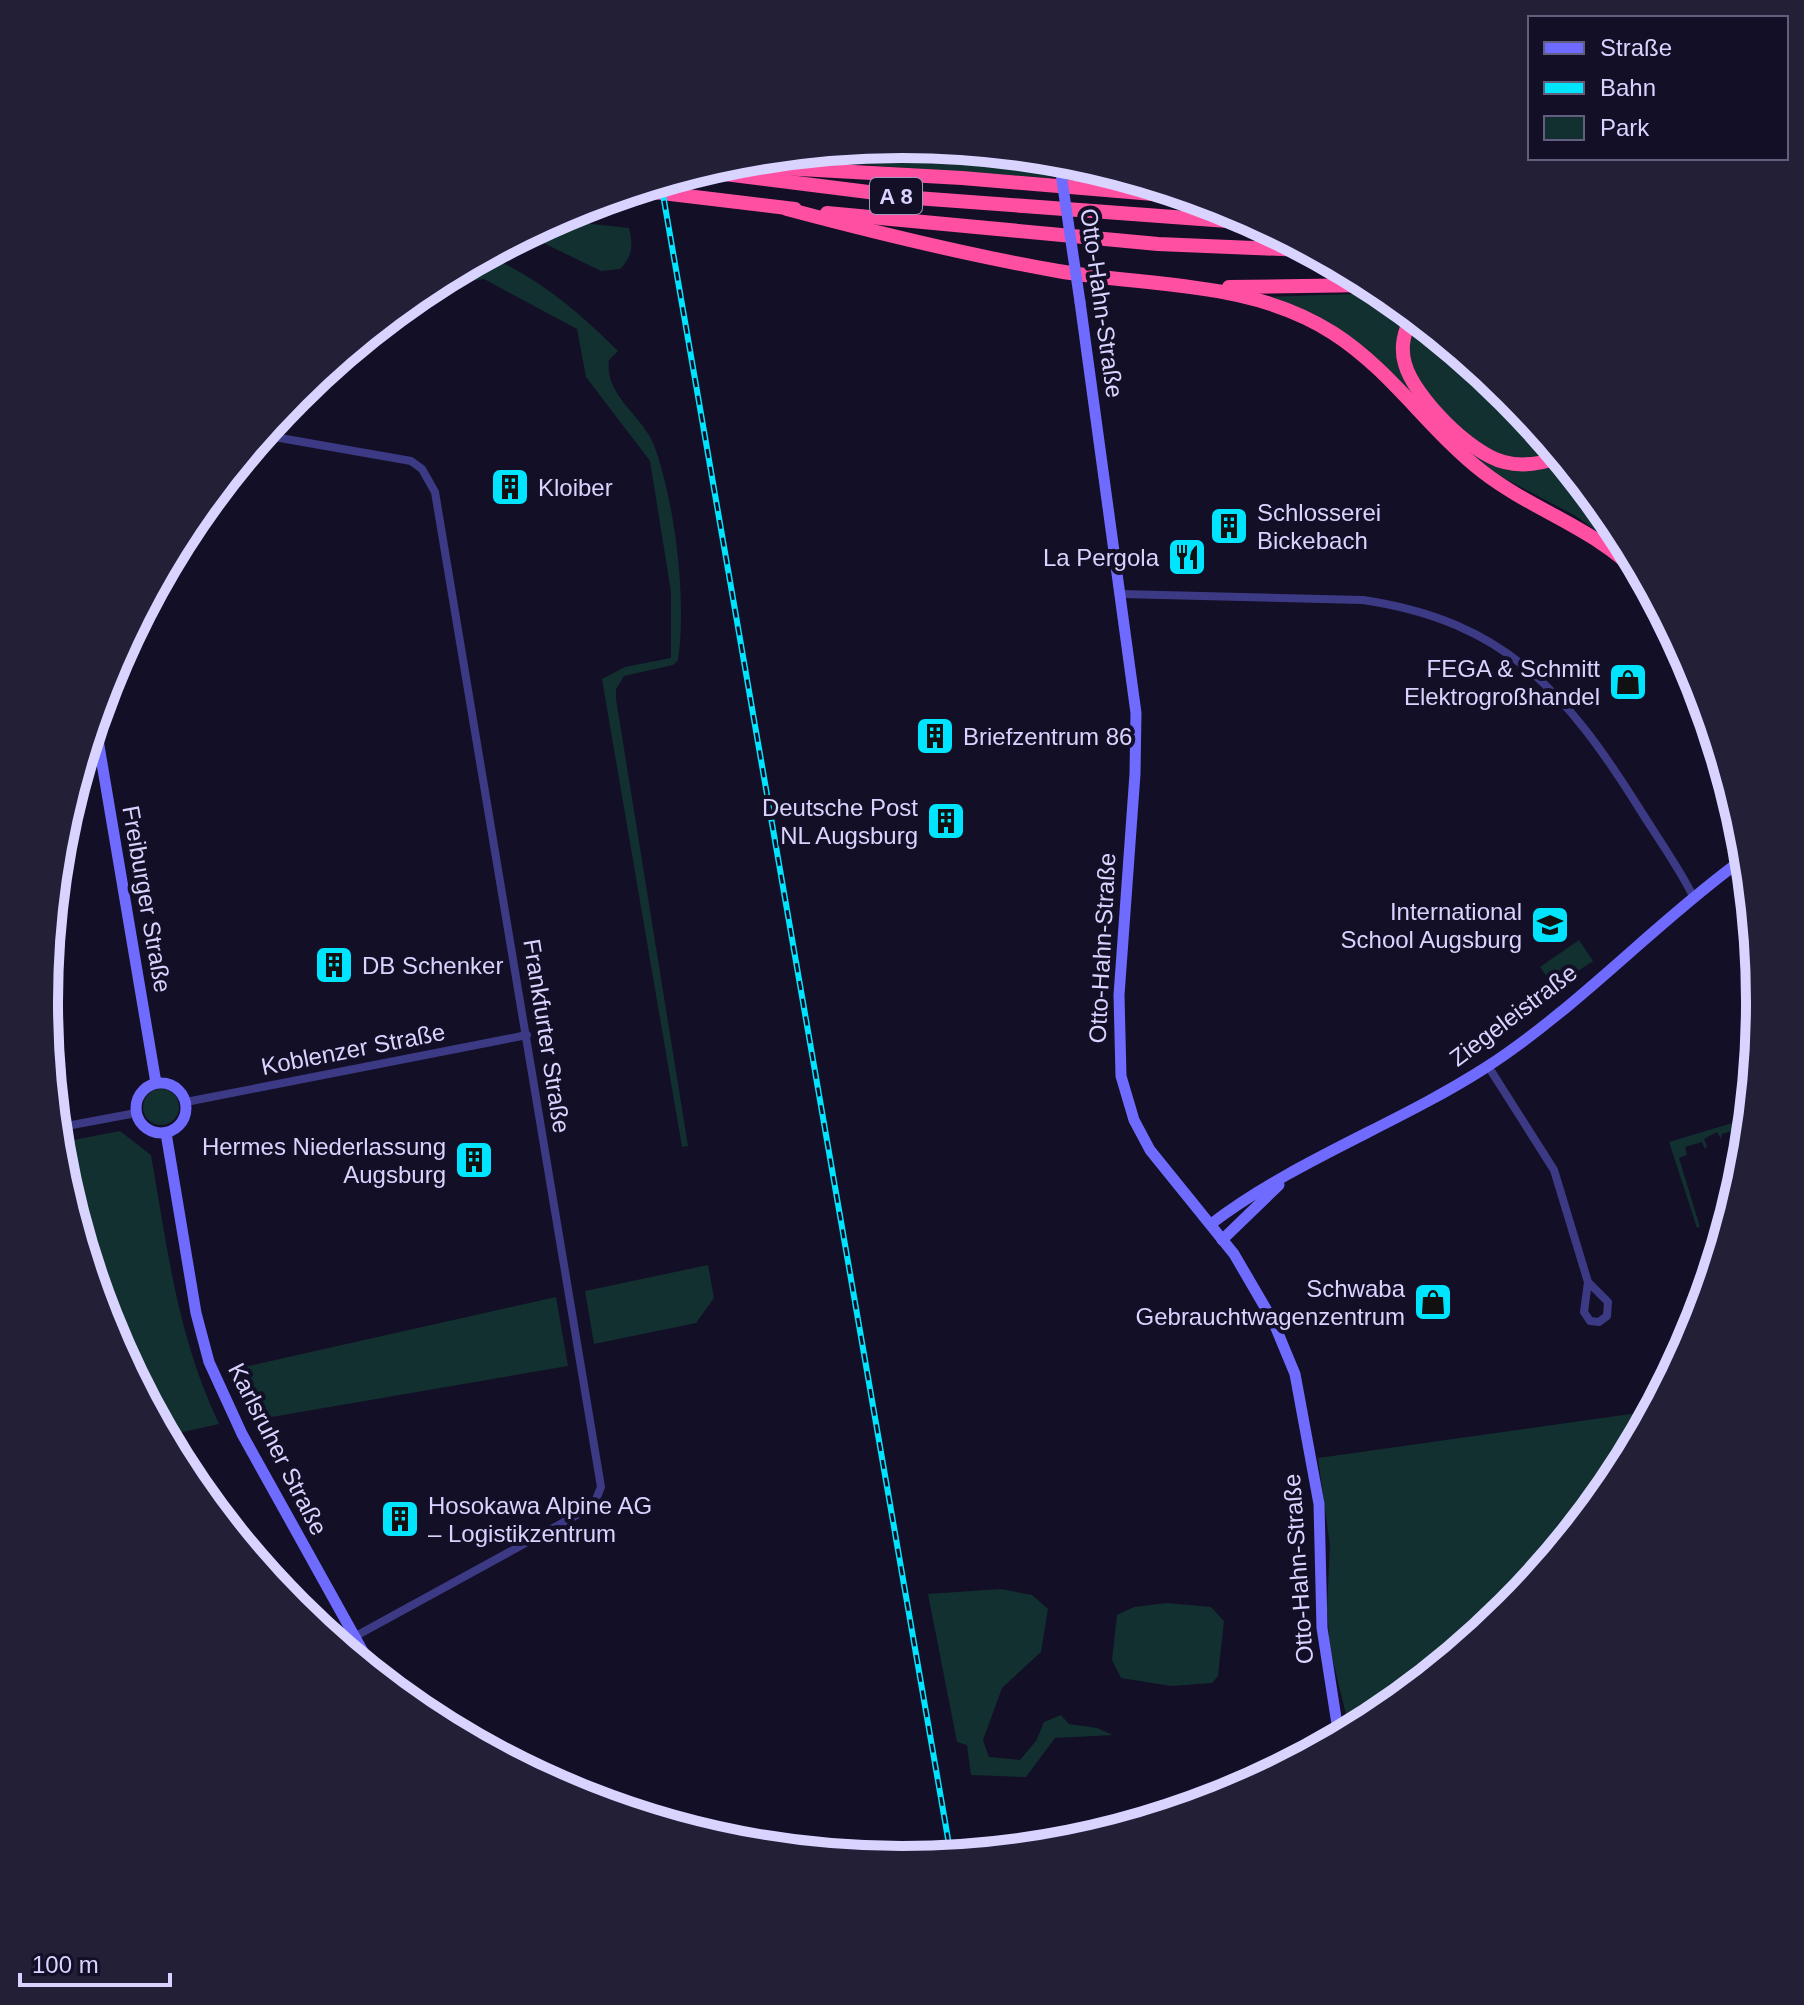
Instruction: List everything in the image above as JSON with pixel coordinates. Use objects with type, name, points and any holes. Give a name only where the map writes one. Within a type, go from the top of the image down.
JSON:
[{"type":"highway","points":[[778,168],[1142,194]]},
{"type":"highway","name":"A 8","points":[[739,175],[916,198],[1218,220]]},
{"type":"highway","name":"A 8","points":[[663,193],[787,209],[1158,244],[1281,249]]},
{"type":"highway","points":[[787,209],[881,234],[1109,279],[1201,288],[1346,285]]},
{"type":"highway","points":[[1201,288],[1279,307],[1333,333],[1388,379],[1484,473],[1600,540],[1618,556]]},
{"type":"highway","points":[[1408,327],[1402,343],[1410,378],[1451,425],[1489,457],[1505,463],[1539,464],[1549,461]]},
{"type":"street","name":"Otto-Hahn-Straße","points":[[1061,174],[1134,688],[1136,751],[1119,995],[1121,1076],[1134,1120],[1150,1150],[1211,1224],[1261,1298],[1295,1374],[1319,1504],[1322,1628],[1337,1725]]},
{"type":"street","name":"Frankfurter Straße","points":[[275,437],[411,461],[430,480],[438,505],[601,1487],[586,1510],[354,1637]]},
{"type":"street","points":[[1121,594],[1363,600],[1402,606],[1477,632],[1511,654],[1564,701],[1611,764],[1693,896]]},
{"type":"street","name":"Freiburger Straße","points":[[99,745],[156,1083]]},
{"type":"street","name":"Ziegeleistraße","points":[[1211,1224],[1297,1168],[1419,1109],[1488,1066],[1557,1015],[1693,896],[1735,865]]},
{"type":"street","name":"Koblenzer Straße","points":[[186,1102],[527,1035]]},
{"type":"street","points":[[1488,1066],[1554,1170],[1588,1282],[1584,1312],[1590,1321],[1599,1322],[1607,1316],[1608,1302],[1588,1282]]},
{"type":"street","points":[[156,1083],[176,1087],[186,1102],[182,1122],[166,1133],[145,1127],[136,1113],[142,1091],[156,1083]]},
{"type":"street","points":[[67,1126],[136,1113]]},
{"type":"street","name":"Karlsruher Straße","points":[[166,1133],[196,1313],[209,1362],[242,1434],[361,1650]]},
{"type":"street","name":"Ziegeleistraße","points":[[1222,1240],[1297,1168]]},
{"type":"green space","points":[[902,158],[957,160],[1049,172],[1050,178],[826,162]]},
{"type":"green space","points":[[580,223],[629,228],[631,245],[627,260],[620,269],[601,271],[540,241]]},
{"type":"green space","points":[[500,262],[507,265],[558,297],[618,351],[609,360],[612,384],[654,445],[668,494],[680,581],[678,660],[673,665],[624,676],[616,689],[616,699],[688,1146],[682,1147],[602,679],[625,667],[671,658],[671,592],[650,461],[586,377],[577,329],[484,279],[463,282]]},
{"type":"green space","points":[[1359,294],[1371,301],[1416,333],[1499,406],[1537,446],[1607,538],[1574,515],[1490,471],[1467,453],[1376,361],[1264,297]]},
{"type":"green space","points":[[1579,940],[1593,961],[1554,987],[1540,967]]},
{"type":"green space","points":[[161,1089],[174,1094],[179,1107],[174,1120],[161,1125],[148,1120],[143,1107],[148,1094]]},
{"type":"green space","points":[[1738,1121],[1736,1130],[1722,1134],[1721,1139],[1717,1132],[1704,1139],[1705,1149],[1702,1142],[1685,1147],[1687,1155],[1679,1158],[1700,1227],[1697,1228],[1669,1142]]},
{"type":"green space","points":[[120,1131],[151,1155],[184,1325],[193,1358],[219,1424],[177,1433],[145,1376],[103,1274],[87,1221],[70,1141]]},
{"type":"green space","points":[[708,1265],[714,1298],[696,1323],[594,1344],[585,1291]]},
{"type":"green space","points":[[556,1297],[568,1366],[254,1420],[230,1370]]},
{"type":"green space","points":[[1639,1413],[1572,1516],[1499,1599],[1416,1672],[1347,1719],[1330,1649],[1327,1608],[1330,1546],[1318,1458]]},
{"type":"green space","points":[[1001,1589],[1032,1595],[1048,1609],[1041,1652],[1002,1688],[983,1740],[989,1757],[1020,1760],[1036,1741],[1044,1722],[1061,1715],[1069,1724],[1097,1728],[1113,1735],[1055,1738],[1026,1777],[971,1775],[967,1745],[957,1742],[928,1594]]},
{"type":"green space","points":[[1167,1603],[1211,1607],[1224,1621],[1218,1676],[1212,1683],[1171,1686],[1121,1678],[1112,1660],[1117,1615],[1134,1607]]},
{"type":"railway","points":[[663,193],[949,1845]]},
{"type":"place","name":"Kloiber","points":[[510,487]]},
{"type":"place","name":"Schlosserei Bickebach","points":[[1229,526]]},
{"type":"place","name":"La Pergola","points":[[1187,557]]},
{"type":"place","name":"FEGA & Schmitt Elektrogroßhandel","points":[[1628,682]]},
{"type":"place","name":"Briefzentrum 86","points":[[935,736]]},
{"type":"place","name":"Deutsche Post NL Augsburg","points":[[946,821]]},
{"type":"place","name":"International School Augsburg","points":[[1550,925]]},
{"type":"place","name":"DB Schenker","points":[[334,965]]},
{"type":"place","name":"Hermes Niederlassung Augsburg","points":[[474,1160]]},
{"type":"place","name":"Schwaba Gebrauchtwagenzentrum","points":[[1433,1302]]},
{"type":"place","name":"Hosokawa Alpine AG – Logistikzentrum","points":[[400,1519]]}]
